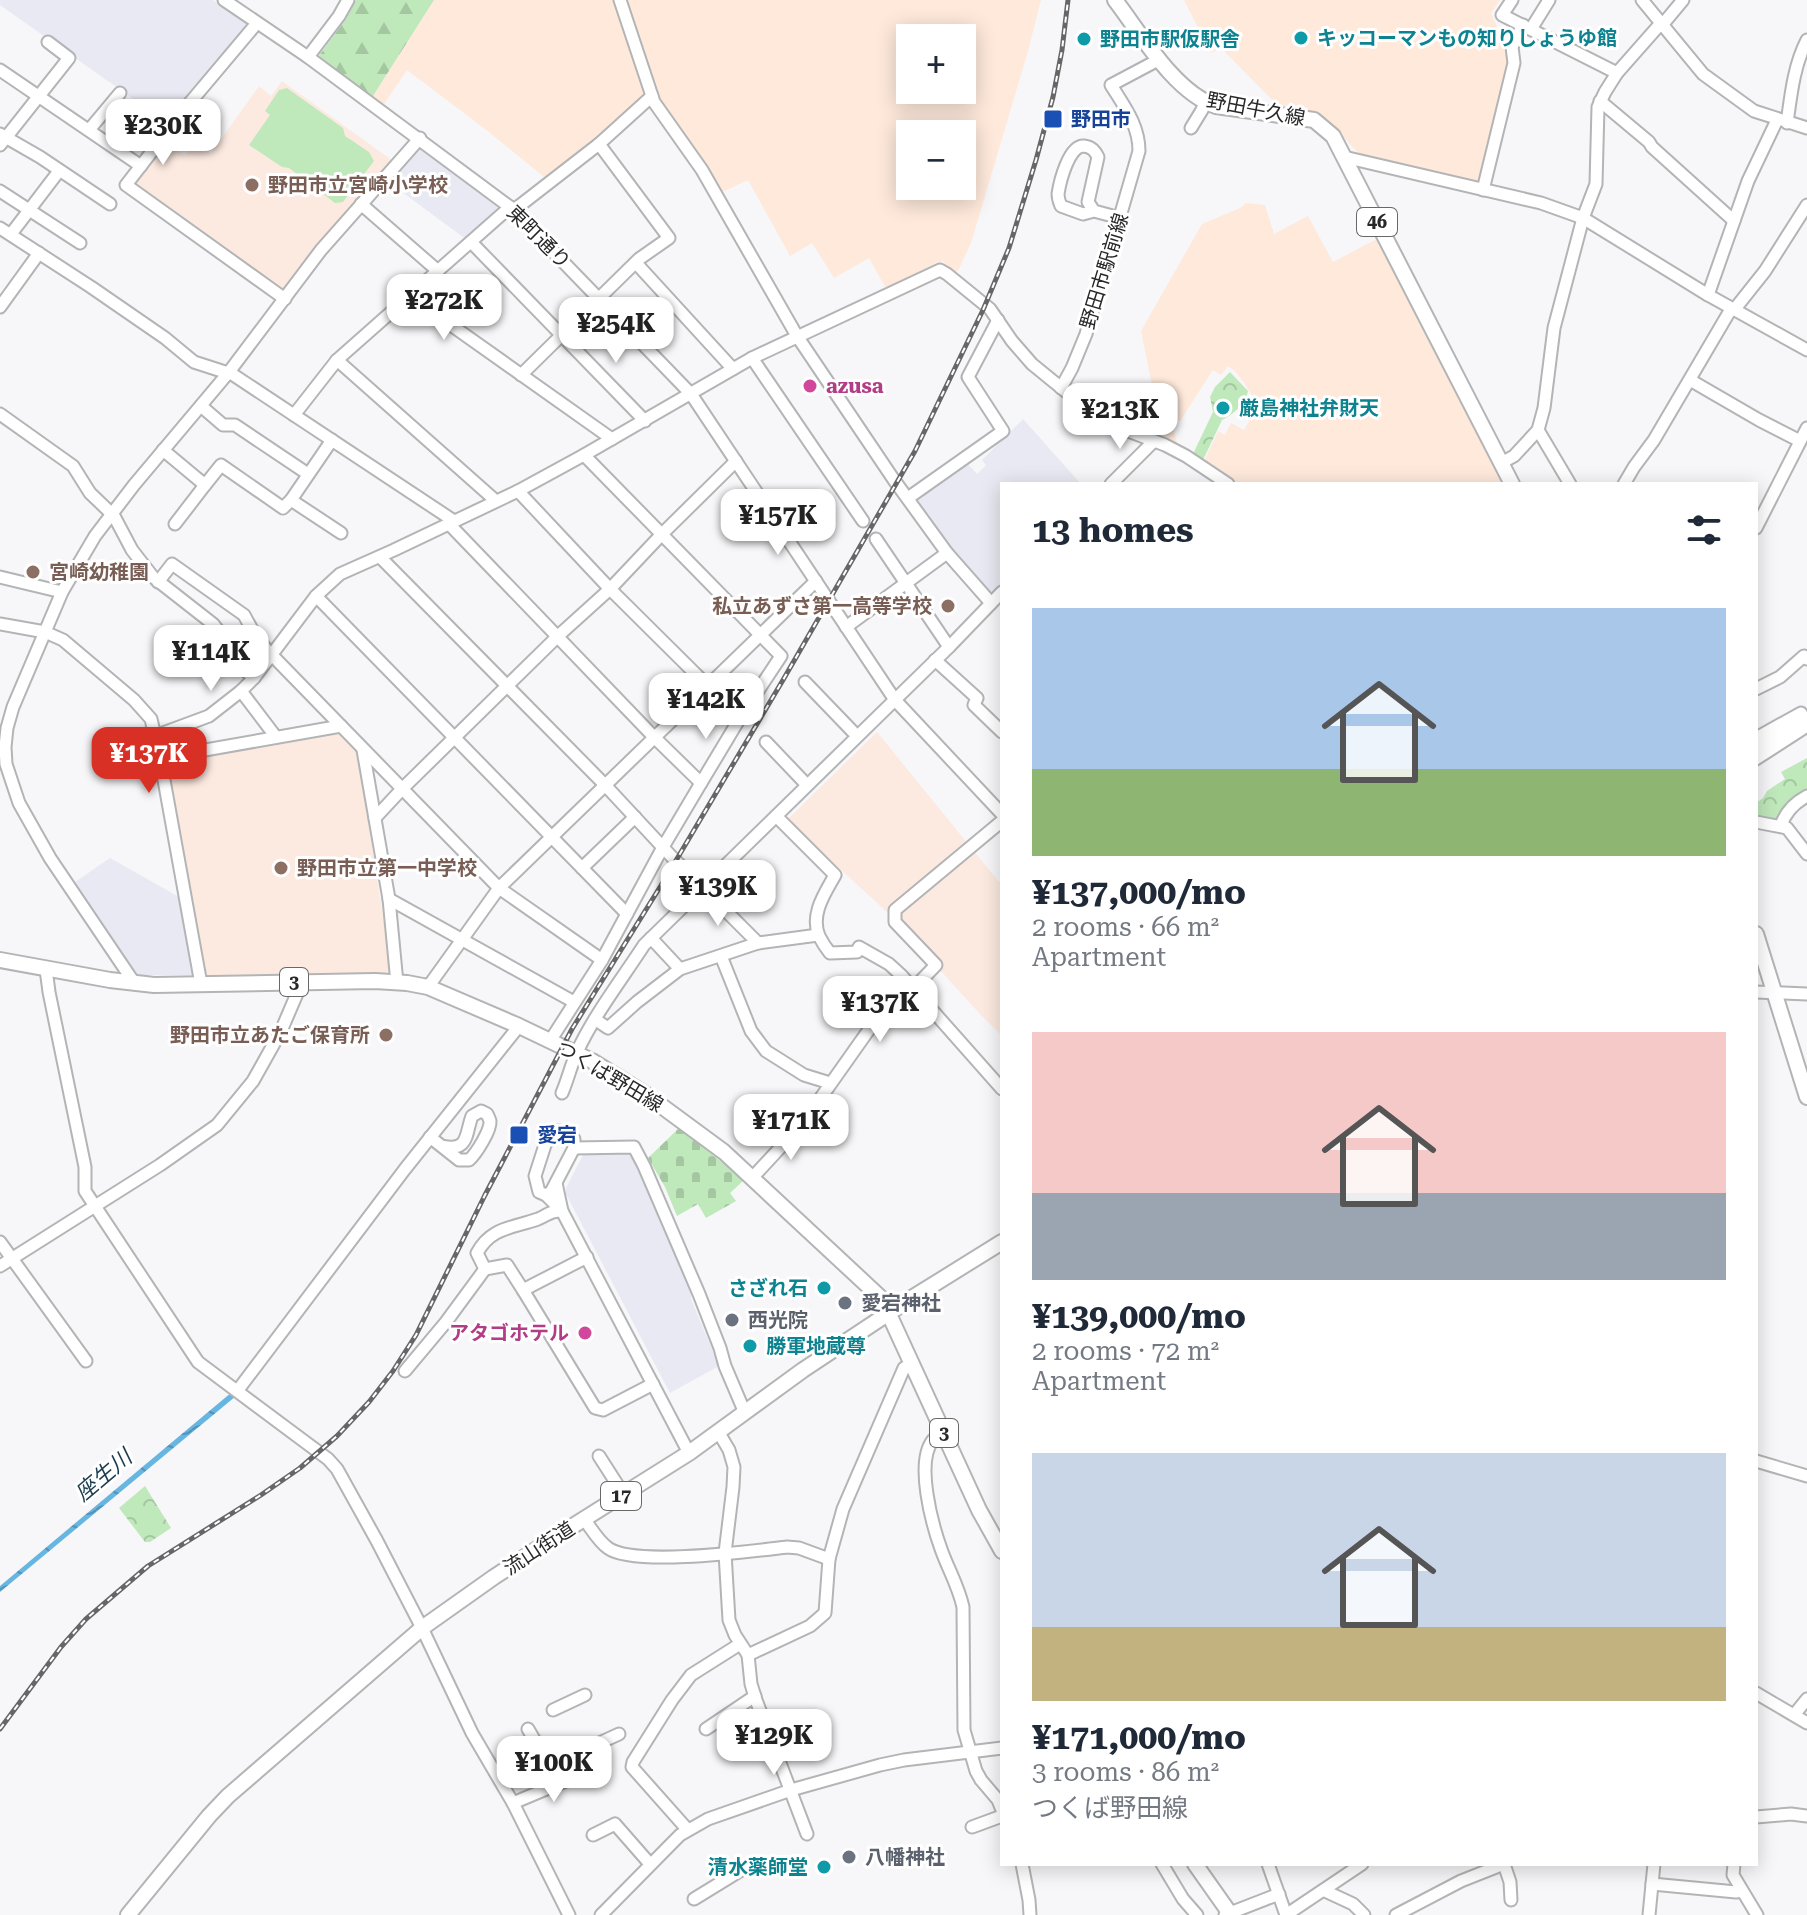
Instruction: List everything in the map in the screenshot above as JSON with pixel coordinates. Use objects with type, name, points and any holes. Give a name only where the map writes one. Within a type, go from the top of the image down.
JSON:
[{"type":"main road","name":"野田牛久線","points":[[1115,0],[1182,85],[1205,102],[1314,120],[1333,136],[1511,482]]},
{"type":"main road","points":[[1758,940],[1807,1097]]},
{"type":"main road","name":"つくば野田線","points":[[0,960],[135,984],[302,982],[397,983],[428,987],[576,1053],[626,1081],[692,1127],[753,1177],[877,1294],[889,1313],[979,1510],[1000,1547]]},
{"type":"main road","name":"流山街道","points":[[128,1915],[228,1796],[422,1628],[494,1577],[719,1433],[803,1370],[1000,1243]]},
{"type":"main road","points":[[1196,1866],[1229,1914]]},
{"type":"street","name":"東町通り","points":[[224,0],[308,57],[512,208],[691,394],[895,700],[1000,812]]},
{"type":"street","points":[[308,57],[348,0]]},
{"type":"street","points":[[562,1093],[576,1053],[651,938],[998,598],[947,553],[797,336],[702,170],[652,96],[620,0]]},
{"type":"street","points":[[1512,0],[1502,15],[1617,73]]},
{"type":"street","points":[[1483,190],[1514,63],[1512,47],[1549,0]]},
{"type":"street","points":[[1642,0],[1703,74],[1754,111],[1807,128]]},
{"type":"street","points":[[1501,463],[1514,456],[1538,430],[1544,408],[1554,328],[1583,218],[1596,184],[1600,101],[1617,73],[1683,0]]},
{"type":"street","points":[[257,23],[126,185],[285,299]]},
{"type":"street","points":[[1708,295],[1748,181],[1782,121],[1807,40]]},
{"type":"street","points":[[48,42],[69,58],[2,139],[110,204]]},
{"type":"street","name":"野田市駅前線","points":[[1061,388],[1086,334],[1139,151],[1136,127],[1111,85],[1160,59]]},
{"type":"street","points":[[0,70],[141,166]]},
{"type":"street","points":[[89,130],[120,93]]},
{"type":"street","points":[[294,415],[337,360],[471,242],[599,144],[652,96]]},
{"type":"street","points":[[1600,101],[1734,221]]},
{"type":"street","points":[[1191,128],[1205,102]]},
{"type":"street","points":[[135,984],[50,858],[19,803],[6,764],[5,747],[10,717],[62,592],[86,550],[321,250],[420,138]]},
{"type":"street","points":[[521,375],[598,298],[669,238],[599,144]]},
{"type":"street","points":[[1094,211],[1088,202],[1099,161],[1091,148],[1081,145],[1070,153],[1058,195],[1061,206],[1083,214],[1094,211],[1120,218]]},
{"type":"street","points":[[1344,157],[1541,203],[1583,218],[1708,295],[1807,350]]},
{"type":"street","points":[[59,171],[29,210],[4,233],[165,338],[194,362],[228,372],[452,523],[701,783]]},
{"type":"street","points":[[0,191],[80,243]]},
{"type":"street","points":[[1065,209],[1078,205],[1090,192]]},
{"type":"street","points":[[361,204],[438,271]]},
{"type":"street","points":[[1625,482],[1733,309],[1765,271],[1807,205]]},
{"type":"street","points":[[471,242],[645,421]]},
{"type":"street","points":[[0,307],[39,253]]},
{"type":"street","points":[[636,263],[733,369]]},
{"type":"street","points":[[155,736],[209,716],[241,691],[272,656],[316,596],[340,574],[518,491],[752,358],[940,270],[990,309],[1032,364],[1097,417],[1186,456],[1225,482]]},
{"type":"street","points":[[410,296],[612,439]]},
{"type":"street","points":[[908,498],[1003,431],[968,377],[998,320]]},
{"type":"street","points":[[752,358],[863,521]]},
{"type":"street","points":[[337,360],[496,501]]},
{"type":"street","points":[[1690,380],[1800,441]]},
{"type":"street","points":[[201,406],[223,425],[235,425],[308,474]]},
{"type":"street","points":[[0,414],[73,466],[90,493],[112,514],[138,558],[158,582],[213,624],[254,678]]},
{"type":"street","points":[[1758,524],[1807,428]]},
{"type":"street","points":[[1538,430],[1569,482]]},
{"type":"street","points":[[175,524],[221,465],[283,508],[332,440]]},
{"type":"street","points":[[1113,482],[1154,441]]},
{"type":"street","points":[[163,450],[205,485]]},
{"type":"street","points":[[550,1041],[602,960],[663,847],[740,718],[781,656],[584,455]]},
{"type":"street","points":[[375,818],[558,636],[610,589],[736,461]]},
{"type":"street","points":[[518,491],[610,589],[740,718]]},
{"type":"street","points":[[291,500],[341,533]]},
{"type":"street","points":[[876,539],[949,647]]},
{"type":"street","points":[[846,627],[947,553]]},
{"type":"street","points":[[380,557],[758,943]]},
{"type":"street","points":[[158,582],[172,564],[244,615],[272,656],[499,888],[602,960]]},
{"type":"street","points":[[0,577],[62,592]]},
{"type":"street","points":[[428,987],[499,888],[816,581]]},
{"type":"street","points":[[316,596],[627,914]]},
{"type":"street","points":[[0,624],[45,632],[63,640],[134,700],[151,719],[201,984]]},
{"type":"street","points":[[1758,688],[1780,677],[1804,656],[1807,659]]},
{"type":"street","points":[[935,660],[977,698],[974,705],[1000,730]]},
{"type":"street","points":[[805,682],[857,736]]},
{"type":"street","points":[[241,691],[276,737]]},
{"type":"street","points":[[1758,737],[1807,710]]},
{"type":"street","points":[[1758,748],[1807,717]]},
{"type":"street","points":[[160,758],[341,726]]},
{"type":"street","points":[[1758,758],[1807,726]]},
{"type":"street","points":[[766,742],[807,785]]},
{"type":"street","points":[[363,749],[389,899],[397,983]]},
{"type":"street","points":[[1781,826],[1792,806],[1807,796]]},
{"type":"street","points":[[776,816],[835,875],[818,910],[818,935],[830,953],[857,952],[859,947],[889,964],[1000,1087]]},
{"type":"street","points":[[582,868],[635,817]]},
{"type":"street","points":[[1758,822],[1781,826],[1791,832],[1807,854]]},
{"type":"street","points":[[753,1177],[803,1123],[880,1014],[913,989],[936,965],[895,922],[895,910],[1000,823]]},
{"type":"street","points":[[389,899],[574,1002]]},
{"type":"street","points":[[596,1020],[608,1028],[680,969],[758,943],[818,935]]},
{"type":"street","points":[[651,938],[680,969]]},
{"type":"street","points":[[721,956],[751,1031],[766,1051],[804,1075],[830,1083]]},
{"type":"street","points":[[46,969],[85,1167],[85,1191],[198,1362],[332,1463],[377,1541],[472,1733],[513,1803],[569,1915]]},
{"type":"street","points":[[0,1266],[160,1165],[217,1125],[253,1081],[281,1031],[302,982]]},
{"type":"street","points":[[1758,992],[1807,994]]},
{"type":"street","points":[[238,1390],[430,1137],[519,1026]]},
{"type":"street","points":[[430,1137],[455,1157],[462,1161],[465,1161],[472,1158],[482,1141],[490,1122],[487,1114],[481,1111],[472,1116],[458,1154],[462,1161]]},
{"type":"street","points":[[546,1195],[551,1192],[574,1148],[574,1139],[567,1132],[552,1134],[545,1145],[535,1184],[539,1192],[562,1211],[689,1453]]},
{"type":"street","points":[[442,1146],[451,1148],[462,1145]]},
{"type":"street","points":[[574,1148],[634,1147],[699,1294],[745,1413]]},
{"type":"street","points":[[556,1182],[562,1211]]},
{"type":"street","points":[[485,1269],[477,1253],[483,1241],[550,1211],[562,1211]]},
{"type":"street","points":[[0,1242],[86,1361]]},
{"type":"street","points":[[523,1290],[587,1257]]},
{"type":"street","points":[[405,1371],[485,1269],[507,1265],[595,1408],[603,1410],[653,1384]]},
{"type":"street","points":[[748,1655],[810,1626],[825,1613],[829,1559],[843,1509],[904,1368],[912,1364]]},
{"type":"street","points":[[719,1433],[734,1467],[725,1553],[729,1620],[748,1655],[751,1684],[807,1834]]},
{"type":"street","points":[[943,1433],[933,1440],[924,1468],[941,1549],[963,1607],[964,1730],[976,1771],[1000,1806]]},
{"type":"street","points":[[599,1456],[624,1495]]},
{"type":"street","points":[[1758,1462],[1807,1476]]},
{"type":"street","points":[[584,1519],[605,1546],[625,1554],[677,1557],[787,1547],[829,1559]]},
{"type":"street","points":[[687,1829],[632,1767],[633,1762],[691,1675],[740,1644]]},
{"type":"street","points":[[1758,1694],[1807,1723]]},
{"type":"street","points":[[553,1710],[585,1695]]},
{"type":"street","points":[[706,1729],[755,1696]]},
{"type":"street","points":[[1794,1715],[1807,1699]]},
{"type":"street","points":[[528,1729],[549,1766],[619,1734]]},
{"type":"street","points":[[495,1771],[539,1748]]},
{"type":"street","points":[[601,1915],[687,1829],[708,1819],[791,1790],[884,1764],[1000,1748]]},
{"type":"street","points":[[513,1803],[582,1774],[572,1756]]},
{"type":"street","points":[[972,1827],[1000,1814]]},
{"type":"street","points":[[1758,1817],[1807,1816]]},
{"type":"street","points":[[593,1835],[615,1824],[650,1864]]},
{"type":"street","points":[[694,1899],[751,1864]]},
{"type":"street","points":[[1022,1866],[1030,1915]]},
{"type":"street","points":[[1163,1866],[1183,1899],[1197,1915]]},
{"type":"street","points":[[1269,1866],[1286,1915],[1359,1866]]},
{"type":"street","points":[[1396,1915],[1461,1881],[1499,1866]]},
{"type":"street","points":[[1505,1866],[1511,1900]]},
{"type":"street","points":[[1649,1915],[1654,1866]]},
{"type":"street","points":[[1734,1866],[1733,1875],[1757,1915]]},
{"type":"street","points":[[1652,1884],[1742,1891]]},
{"type":"street","points":[[1325,1891],[1353,1904],[1364,1915]]},
{"type":"street","points":[[1229,1914],[1279,1894]]},
{"type":"shaded area","points":[[0,0],[213,0],[251,27],[169,124],[0,5]]},
{"type":"shaded area","points":[[434,0],[617,0],[649,92],[646,98],[549,181],[407,70],[382,107],[371,99]]},
{"type":"shaded area","points":[[622,0],[1041,0],[971,243],[954,275],[943,261],[887,290],[869,258],[834,278],[812,243],[790,256],[748,180],[718,194],[657,101]]},
{"type":"shaded area","points":[[1184,0],[1500,0],[1491,13],[1502,38],[1508,65],[1480,184],[1369,158],[1358,153],[1328,120],[1312,113],[1282,110],[1221,48],[1211,53]]},
{"type":"shaded area","name":"野田市立宮崎小学校","points":[[282,81],[393,161],[287,290],[279,291],[131,183],[164,141],[185,156],[196,142],[211,153],[259,86],[271,96]]},
{"type":"shaded area","points":[[419,144],[502,206],[467,240],[386,180]]},
{"type":"shaded area","points":[[1246,203],[1265,205],[1274,234],[1308,216],[1333,262],[1377,239],[1504,482],[1236,482],[1204,461],[1218,431],[1225,435],[1231,423],[1244,430],[1258,405],[1235,371],[1228,366],[1221,375],[1213,370],[1180,421],[1171,422],[1178,446],[1163,439],[1141,331],[1202,224]]},
{"type":"shaded area","points":[[1023,419],[1079,482],[1000,482],[1000,585],[992,593],[986,593],[913,498],[965,461],[977,474],[986,465],[982,460]]},
{"type":"shaded area","name":"野田市立第一中学校","points":[[339,731],[358,753],[392,976],[207,980],[166,759]]},
{"type":"shaded area","points":[[877,732],[1000,881],[1000,1034],[888,913],[787,820]]},
{"type":"shaded area","points":[[110,858],[179,897],[193,975],[138,975],[75,882]]},
{"type":"shaded area","points":[[632,1152],[653,1193],[719,1366],[670,1393],[566,1194],[583,1155]]},
{"type":"green space","points":[[356,0],[434,0],[371,99],[318,57]]},
{"type":"green space","points":[[287,88],[343,128],[345,136],[369,152],[374,161],[343,202],[335,203],[289,168],[282,167],[249,145],[270,115],[265,111],[279,90]]},
{"type":"green space","points":[[1230,372],[1248,391],[1247,395],[1238,408],[1222,420],[1203,460],[1193,454],[1213,412],[1210,397]]},
{"type":"green space","points":[[1807,758],[1807,792],[1777,822],[1758,819],[1758,802],[1785,779],[1781,772]]},
{"type":"green space","points":[[679,1128],[744,1180],[730,1193],[736,1201],[706,1218],[698,1204],[677,1216],[648,1158]]},
{"type":"green space","points":[[145,1486],[171,1528],[150,1542],[145,1542],[119,1508]]},
{"type":"water","points":[[232,1392],[236,1396],[0,1592],[0,1586]]},
{"type":"railway","points":[[0,1729],[61,1647],[86,1619],[148,1566],[300,1468],[337,1436],[369,1402],[416,1335],[572,1029],[665,879],[915,451],[983,310],[1009,248],[1053,97],[1068,0]]},
{"type":"place","name":"キッコーマンもの知りしょうゆ館","points":[[1301,38]]},
{"type":"place","name":"野田市駅仮駅舎","points":[[1084,39]]},
{"type":"place","name":"野田市","points":[[1053,119]]},
{"type":"place","name":"野田市立宮崎小学校","points":[[252,185]]},
{"type":"place","name":"azusa","points":[[810,386]]},
{"type":"place","name":"厳島神社弁財天","points":[[1223,408]]},
{"type":"place","name":"宮崎幼稚園","points":[[33,572]]},
{"type":"place","name":"私立あずさ第一高等学校","points":[[948,606]]},
{"type":"place","name":"野田市立第一中学校","points":[[281,868]]},
{"type":"place","name":"野田市立あたご保育所","points":[[386,1035]]},
{"type":"place","name":"愛宕","points":[[519,1135]]},
{"type":"place","name":"さざれ石","points":[[824,1288]]},
{"type":"place","name":"愛宕神社","points":[[845,1303]]},
{"type":"place","name":"西光院","points":[[732,1320]]},
{"type":"place","name":"アタゴホテル","points":[[585,1333]]},
{"type":"place","name":"勝軍地蔵尊","points":[[750,1346]]},
{"type":"place","name":"八幡神社","points":[[849,1857]]},
{"type":"place","name":"清水薬師堂","points":[[824,1867]]},
{"type":"water label","name":"座生川","points":[[103,1475]]}]
